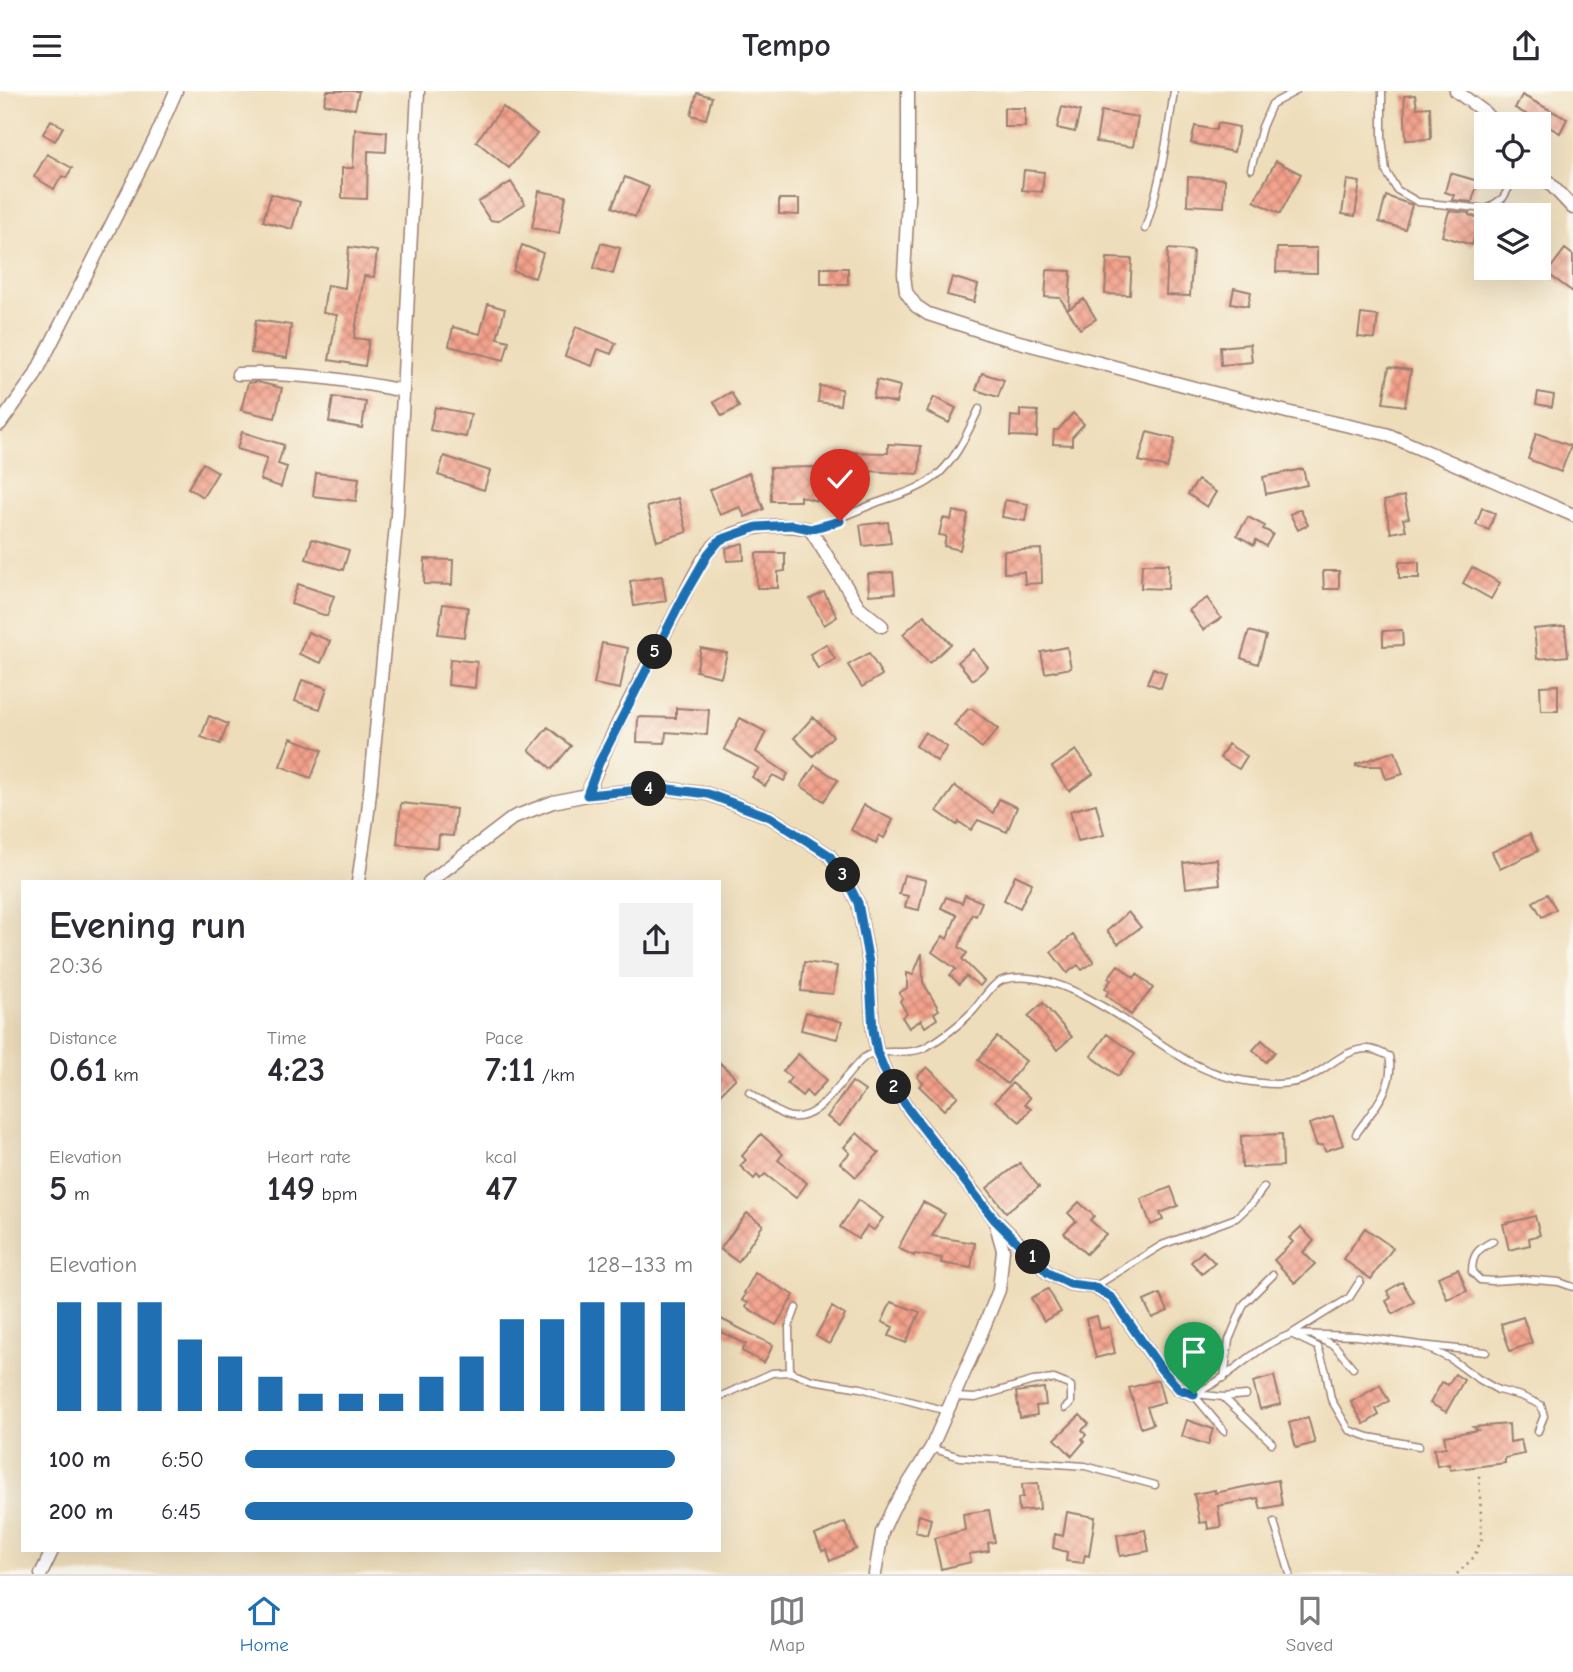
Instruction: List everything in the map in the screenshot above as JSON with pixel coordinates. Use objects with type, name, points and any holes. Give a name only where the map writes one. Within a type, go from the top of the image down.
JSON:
[{"type":"street","points":[[0,423],[34,377],[155,139],[176,91]]},
{"type":"street","points":[[358,880],[368,812],[397,515],[418,91]]},
{"type":"street","points":[[908,91],[908,199],[904,274],[906,292],[916,306],[928,314],[993,335],[1168,381],[1386,434],[1573,515]]},
{"type":"street","points":[[1456,91],[1483,112]]},
{"type":"street","points":[[1551,185],[1573,208]]},
{"type":"street","points":[[238,374],[279,372],[348,380],[404,391]]},
{"type":"street","points":[[587,795],[599,763],[708,554],[720,540],[757,527],[792,525],[810,529],[859,607],[882,626]]},
{"type":"street","points":[[432,880],[514,817],[552,802],[587,795],[661,788],[708,794],[770,817],[829,855],[845,877],[858,903],[869,963],[877,1052],[887,1076],[909,1110],[994,1219],[1048,1273],[1070,1284],[1094,1287],[1112,1298],[1161,1369],[1179,1389],[1194,1394]]},
{"type":"street","points":[[875,1574],[882,1532],[892,1508],[931,1448],[949,1412],[999,1290],[1003,1251],[994,1219]]},
{"type":"street","points":[[41,1574],[52,1552]]},
{"type":"lane","points":[[1145,229],[1157,195],[1174,91]]},
{"type":"lane","points":[[1251,169],[1262,127],[1272,104],[1296,91]]},
{"type":"lane","points":[[1382,91],[1382,138],[1386,171],[1397,190],[1418,202],[1487,209],[1503,198],[1508,189]]},
{"type":"lane","points":[[810,529],[840,521],[903,494],[934,477],[959,450],[979,409]]},
{"type":"lane","points":[[749,1092],[784,1115],[797,1117],[813,1113],[829,1099],[867,1055],[877,1052],[906,1053],[923,1048],[972,1012],[994,985],[1004,979],[1031,979],[1063,986],[1090,998],[1192,1063],[1232,1078],[1281,1084],[1310,1078],[1350,1053],[1370,1049],[1388,1056],[1392,1070],[1388,1086],[1356,1133]]},
{"type":"lane","points":[[1094,1287],[1162,1245],[1236,1218],[1254,1202],[1264,1187]]},
{"type":"lane","points":[[1493,1241],[1481,1247],[1472,1260],[1472,1272],[1480,1280],[1522,1279],[1559,1282],[1573,1287]]},
{"type":"lane","points":[[1224,1378],[1229,1340],[1244,1304],[1273,1275]]},
{"type":"lane","points":[[1194,1394],[1224,1378],[1271,1342],[1291,1334],[1349,1298],[1360,1282]]},
{"type":"lane","points":[[790,1372],[789,1327],[796,1308]]},
{"type":"lane","points":[[1291,1334],[1357,1336],[1486,1352]]},
{"type":"lane","points":[[1291,1334],[1313,1335],[1335,1346],[1353,1368]]},
{"type":"lane","points":[[1291,1334],[1318,1347],[1331,1399],[1349,1430],[1369,1437],[1419,1446]]},
{"type":"lane","points":[[1420,1345],[1451,1359],[1498,1390],[1541,1405],[1544,1416],[1538,1431]]},
{"type":"lane","points":[[721,1396],[772,1373],[790,1372],[812,1380],[860,1388],[949,1412]]},
{"type":"lane","points":[[955,1397],[975,1398],[1033,1381],[1054,1379],[1071,1386],[1071,1403],[1065,1408]]},
{"type":"lane","points":[[1194,1394],[1223,1397],[1246,1395]]},
{"type":"lane","points":[[1194,1394],[1224,1431]]},
{"type":"lane","points":[[1223,1397],[1272,1443]]},
{"type":"lane","points":[[931,1448],[960,1457],[1085,1466],[1155,1485]]},
{"type":"lane","points":[[1275,1522],[1290,1574]]},
{"type":"path","points":[[1457,1574],[1474,1557],[1482,1538],[1479,1475]]},
{"type":"building","points":[[327,91],[359,91],[355,109],[324,104]]},
{"type":"building","points":[[697,93],[712,97],[706,119],[691,115]]},
{"type":"building","points":[[1415,95],[1417,108],[1430,107],[1431,139],[1406,140],[1404,96]]},
{"type":"building","points":[[1522,95],[1567,119],[1560,133],[1551,128],[1551,112],[1522,112],[1515,108]]},
{"type":"building","points":[[503,107],[537,134],[509,168],[476,141]]},
{"type":"building","points":[[1062,107],[1080,111],[1075,132],[1057,128]]},
{"type":"building","points":[[1004,108],[1025,108],[1025,127],[1004,127]]},
{"type":"building","points":[[1101,111],[1138,117],[1133,147],[1096,142]]},
{"type":"building","points":[[51,120],[63,127],[55,141],[43,134]]},
{"type":"building","points":[[1218,123],[1239,127],[1234,152],[1191,143],[1195,126],[1216,130]]},
{"type":"building","points":[[355,129],[387,132],[386,152],[368,151],[367,199],[342,198],[342,168],[353,168]]},
{"type":"building","points":[[47,154],[72,168],[66,178],[62,176],[54,189],[34,177]]},
{"type":"building","points":[[1276,161],[1301,174],[1280,214],[1254,201]]},
{"type":"building","points":[[1024,170],[1044,172],[1042,192],[1022,190]]},
{"type":"building","points":[[1450,173],[1474,180],[1476,189],[1472,202],[1452,200],[1454,195],[1445,192]]},
{"type":"building","points":[[625,177],[649,187],[635,217],[612,207]]},
{"type":"building","points":[[1188,177],[1225,179],[1224,207],[1187,205]]},
{"type":"building","points":[[1347,180],[1360,182],[1355,216],[1342,214]]},
{"type":"building","points":[[511,182],[525,204],[497,221],[490,220],[478,202]]},
{"type":"building","points":[[539,191],[566,196],[559,233],[532,228]]},
{"type":"building","points":[[271,194],[300,202],[292,229],[263,221]]},
{"type":"building","points":[[1386,196],[1412,205],[1405,229],[1379,222]]},
{"type":"building","points":[[779,199],[799,199],[799,215],[779,214]]},
{"type":"building","points":[[1449,211],[1469,213],[1474,216],[1472,245],[1442,236]]},
{"type":"building","points":[[601,243],[620,248],[613,274],[594,268]]},
{"type":"building","points":[[522,245],[543,253],[535,278],[513,271]]},
{"type":"building","points":[[349,247],[377,251],[374,277],[364,276],[354,338],[369,340],[365,366],[329,360],[337,315],[323,313],[327,285],[345,288]]},
{"type":"building","points":[[1277,248],[1317,248],[1317,273],[1276,272]]},
{"type":"building","points":[[1168,249],[1193,251],[1190,296],[1166,295]]},
{"type":"building","points":[[1565,249],[1573,255],[1573,292],[1551,276],[1551,268]]},
{"type":"building","points":[[1107,258],[1132,259],[1130,295],[1105,294]]},
{"type":"building","points":[[821,268],[848,268],[848,284],[821,284]]},
{"type":"building","points":[[1047,270],[1071,271],[1069,309],[1084,299],[1096,319],[1080,329],[1060,298],[1045,297]]},
{"type":"building","points":[[952,277],[978,285],[974,302],[947,295]]},
{"type":"building","points":[[1234,288],[1251,292],[1248,306],[1231,303]]},
{"type":"building","points":[[488,304],[505,309],[497,338],[509,341],[504,360],[449,346],[453,327],[480,334]]},
{"type":"building","points":[[1361,314],[1378,316],[1375,339],[1358,337]]},
{"type":"building","points":[[256,320],[291,325],[287,358],[251,353]]},
{"type":"building","points":[[576,327],[616,343],[611,354],[598,349],[592,366],[565,356]]},
{"type":"building","points":[[1250,344],[1252,362],[1221,365],[1220,347]]},
{"type":"building","points":[[1389,367],[1411,370],[1405,406],[1383,403]]},
{"type":"building","points":[[982,373],[1004,380],[998,397],[976,390]]},
{"type":"building","points":[[877,380],[900,386],[896,403],[873,398]]},
{"type":"building","points":[[257,382],[282,388],[275,418],[241,410],[248,383]]},
{"type":"building","points":[[820,386],[842,389],[840,405],[818,402]]},
{"type":"building","points":[[731,392],[739,407],[722,416],[714,402]]},
{"type":"building","points":[[1538,392],[1554,395],[1552,407],[1536,404]]},
{"type":"building","points":[[333,397],[366,402],[362,428],[329,422]]},
{"type":"building","points":[[934,397],[956,408],[949,423],[927,412]]},
{"type":"building","points":[[435,407],[471,414],[466,437],[430,430]]},
{"type":"building","points":[[1020,410],[1038,411],[1037,437],[1010,436],[1011,416],[1020,417]]},
{"type":"building","points":[[1073,413],[1084,424],[1072,437],[1072,445],[1053,444],[1054,430],[1058,430]]},
{"type":"building","points":[[242,432],[284,445],[278,464],[287,467],[281,487],[260,480],[267,458],[237,449]]},
{"type":"building","points":[[1147,432],[1175,439],[1167,468],[1139,461]]},
{"type":"building","points":[[1536,433],[1571,446],[1561,472],[1528,459]]},
{"type":"building","points":[[888,444],[921,446],[919,474],[867,471],[867,481],[823,480],[817,501],[800,496],[800,501],[771,501],[770,468],[817,467],[837,472],[838,452],[888,453]]},
{"type":"building","points":[[444,456],[490,471],[484,490],[438,475]]},
{"type":"building","points":[[203,463],[218,472],[203,497],[188,488]]},
{"type":"building","points":[[1303,469],[1307,485],[1266,494],[1263,477]]},
{"type":"building","points":[[316,473],[359,478],[356,501],[313,496]]},
{"type":"building","points":[[749,473],[764,509],[745,517],[740,507],[720,515],[709,490]]},
{"type":"building","points":[[1198,480],[1216,492],[1207,507],[1188,494]]},
{"type":"building","points":[[1404,496],[1409,518],[1403,519],[1406,530],[1391,533],[1384,501]]},
{"type":"building","points":[[678,498],[687,532],[657,541],[647,507]]},
{"type":"building","points":[[1005,500],[1028,504],[1025,521],[1002,517]]},
{"type":"building","points":[[1482,508],[1495,513],[1489,530],[1476,525]]},
{"type":"building","points":[[1300,509],[1308,525],[1298,530],[1290,514]]},
{"type":"building","points":[[953,511],[968,514],[960,550],[944,546],[946,536],[939,535],[943,518],[951,520]]},
{"type":"building","points":[[1248,517],[1265,526],[1263,529],[1273,534],[1266,546],[1256,540],[1254,545],[1237,535]]},
{"type":"building","points":[[888,522],[891,543],[863,546],[860,525]]},
{"type":"building","points":[[312,539],[349,550],[343,570],[306,559]]},
{"type":"building","points":[[743,543],[744,560],[727,561],[726,548]]},
{"type":"building","points":[[1041,549],[1042,583],[1025,584],[1024,572],[1004,573],[1004,551]]},
{"type":"building","points":[[756,553],[785,553],[785,571],[778,572],[778,588],[757,588]]},
{"type":"building","points":[[425,559],[453,560],[452,585],[424,584]]},
{"type":"building","points":[[1399,562],[1419,562],[1419,578],[1399,578]]},
{"type":"building","points":[[1142,564],[1169,564],[1168,589],[1141,588]]},
{"type":"building","points":[[1472,567],[1500,583],[1491,599],[1463,583]]},
{"type":"building","points":[[1323,571],[1339,571],[1339,589],[1324,589]]},
{"type":"building","points":[[893,572],[895,593],[869,595],[868,574]]},
{"type":"building","points":[[662,576],[666,601],[634,606],[630,581]]},
{"type":"building","points":[[298,584],[334,596],[327,616],[291,604]]},
{"type":"building","points":[[824,592],[837,617],[824,625],[810,599]]},
{"type":"building","points":[[1207,598],[1221,618],[1203,630],[1189,610]]},
{"type":"building","points":[[443,604],[468,607],[464,637],[438,634]]},
{"type":"building","points":[[924,615],[951,644],[929,663],[903,634]]},
{"type":"building","points":[[1565,626],[1568,656],[1537,659],[1534,629]]},
{"type":"building","points":[[1402,630],[1403,645],[1383,646],[1383,631]]},
{"type":"building","points":[[1249,631],[1266,636],[1258,664],[1241,658]]},
{"type":"building","points":[[308,632],[330,641],[321,663],[299,654]]},
{"type":"building","points":[[602,643],[628,648],[620,689],[594,684]]},
{"type":"building","points":[[826,644],[835,659],[818,669],[810,654]]},
{"type":"building","points":[[1067,647],[1071,668],[1045,673],[1041,652]]},
{"type":"building","points":[[701,648],[727,653],[721,677],[696,671]]},
{"type":"building","points":[[973,649],[988,667],[973,680],[958,662]]},
{"type":"building","points":[[869,653],[882,675],[862,687],[848,665]]},
{"type":"building","points":[[450,659],[477,662],[475,688],[448,685]]},
{"type":"building","points":[[1153,668],[1166,673],[1161,688],[1147,683]]},
{"type":"building","points":[[302,680],[327,688],[320,709],[295,701]]},
{"type":"building","points":[[1558,685],[1558,711],[1541,711],[1540,686]]},
{"type":"building","points":[[676,708],[709,710],[707,735],[666,732],[665,743],[637,742],[638,717],[676,718]]},
{"type":"building","points":[[968,709],[972,709],[998,729],[982,748],[954,725]]},
{"type":"building","points":[[209,716],[228,724],[220,744],[201,737]]},
{"type":"building","points":[[813,717],[833,736],[813,756],[794,738]]},
{"type":"building","points":[[740,718],[766,732],[756,752],[788,774],[784,781],[773,775],[765,786],[752,777],[759,768],[724,749]]},
{"type":"building","points":[[548,727],[571,746],[552,769],[529,750]]},
{"type":"building","points":[[925,732],[947,747],[937,761],[916,746]]},
{"type":"building","points":[[291,738],[322,750],[311,778],[280,766]]},
{"type":"building","points":[[1228,744],[1247,756],[1239,769],[1220,758]]},
{"type":"building","points":[[1076,750],[1093,774],[1069,791],[1052,767]]},
{"type":"building","points":[[1395,751],[1403,774],[1386,779],[1382,766],[1356,766],[1356,764]]},
{"type":"building","points":[[815,765],[838,780],[824,801],[801,786]]},
{"type":"building","points":[[955,786],[993,813],[999,799],[1017,807],[1007,832],[978,820],[971,830],[959,822],[957,825],[937,811]]},
{"type":"building","points":[[401,803],[456,809],[453,836],[439,835],[438,848],[397,844]]},
{"type":"building","points":[[1096,804],[1104,835],[1078,841],[1070,811]]},
{"type":"building","points":[[864,805],[893,820],[884,838],[879,835],[876,843],[851,830]]},
{"type":"building","points":[[1530,834],[1538,851],[1500,869],[1492,852]]},
{"type":"building","points":[[1217,859],[1220,884],[1186,888],[1183,863]]},
{"type":"building","points":[[904,875],[926,880],[919,910],[905,907],[908,896],[899,894]]},
{"type":"building","points":[[1015,875],[1032,883],[1020,908],[1004,900]]},
{"type":"building","points":[[1547,894],[1556,909],[1542,917],[1533,902]]},
{"type":"building","points":[[965,895],[982,902],[976,916],[972,914],[959,947],[967,953],[962,959],[984,981],[980,986],[966,976],[959,984],[950,975],[956,969],[932,952],[943,936],[947,939],[957,915],[941,908],[946,897],[962,903]]},
{"type":"building","points":[[1128,912],[1141,927],[1118,944],[1107,931]]},
{"type":"building","points":[[1073,935],[1094,962],[1082,970],[1078,965],[1067,973],[1051,952]]},
{"type":"building","points":[[922,953],[923,982],[939,1010],[934,1013],[937,1019],[925,1027],[921,1020],[909,1028],[902,1017],[907,1014],[899,993],[907,988],[907,973],[913,975]]},
{"type":"building","points":[[804,962],[837,966],[833,994],[801,991]]},
{"type":"building","points":[[1118,965],[1134,978],[1137,974],[1153,988],[1131,1015],[1106,995],[1109,991],[1105,988],[1111,980],[1108,978]]},
{"type":"building","points":[[1043,1003],[1072,1037],[1057,1050],[1028,1016]]},
{"type":"building","points":[[806,1012],[842,1022],[837,1039],[801,1030]]},
{"type":"building","points":[[1107,1034],[1135,1054],[1118,1076],[1091,1056]]},
{"type":"building","points":[[997,1037],[1026,1061],[1007,1084],[978,1060]]},
{"type":"building","points":[[1262,1040],[1275,1052],[1266,1062],[1253,1050]]},
{"type":"building","points":[[798,1054],[827,1080],[812,1097],[806,1091],[802,1096],[787,1083],[791,1078],[783,1071]]},
{"type":"building","points":[[721,1064],[736,1078],[721,1093]]},
{"type":"building","points":[[927,1067],[958,1096],[944,1110],[919,1086],[923,1083],[917,1077]]},
{"type":"building","points":[[852,1082],[865,1091],[840,1126],[827,1117]]},
{"type":"building","points":[[1012,1083],[1030,1098],[1025,1104],[1031,1109],[1020,1122],[995,1101]]},
{"type":"building","points":[[1333,1116],[1343,1145],[1325,1151],[1323,1145],[1317,1146],[1309,1124]]},
{"type":"building","points":[[857,1133],[879,1153],[856,1177],[840,1163],[850,1153],[844,1147]]},
{"type":"building","points":[[761,1134],[783,1154],[778,1160],[807,1183],[796,1198],[765,1174],[760,1179],[757,1175],[754,1179],[740,1166],[746,1160],[742,1156]]},
{"type":"building","points":[[1282,1134],[1283,1166],[1242,1168],[1241,1136]]},
{"type":"building","points":[[1020,1163],[1039,1187],[1006,1212],[987,1188]]},
{"type":"building","points":[[1171,1187],[1178,1206],[1160,1213],[1163,1220],[1151,1225],[1141,1199]]},
{"type":"building","points":[[858,1200],[883,1218],[874,1230],[867,1226],[858,1239],[840,1227]]},
{"type":"building","points":[[923,1202],[945,1214],[932,1236],[975,1243],[971,1268],[941,1263],[942,1258],[914,1256],[898,1248]]},
{"type":"building","points":[[1079,1202],[1094,1216],[1090,1220],[1106,1234],[1086,1254],[1064,1233],[1076,1221],[1068,1213]]},
{"type":"building","points":[[747,1213],[763,1225],[738,1262],[721,1248]]},
{"type":"building","points":[[1535,1216],[1540,1235],[1529,1238],[1530,1245],[1509,1250],[1503,1224]]},
{"type":"building","points":[[1301,1227],[1314,1241],[1303,1252],[1315,1264],[1295,1283],[1274,1260],[1293,1242],[1289,1238]]},
{"type":"building","points":[[1365,1228],[1393,1248],[1371,1279],[1343,1259]]},
{"type":"building","points":[[1203,1251],[1215,1263],[1202,1274],[1191,1262]]},
{"type":"building","points":[[1458,1269],[1467,1291],[1447,1299],[1438,1277]]},
{"type":"building","points":[[755,1273],[794,1295],[776,1325],[746,1307],[748,1303],[742,1300]]},
{"type":"building","points":[[1402,1282],[1414,1302],[1393,1314],[1386,1301],[1391,1298],[1387,1291]]},
{"type":"building","points":[[1048,1289],[1061,1312],[1044,1321],[1031,1298]]},
{"type":"building","points":[[1160,1294],[1168,1311],[1152,1318],[1144,1301]]},
{"type":"building","points":[[891,1302],[920,1312],[906,1343],[889,1336],[893,1327],[882,1322]]},
{"type":"building","points":[[832,1307],[845,1315],[829,1344],[816,1336]]},
{"type":"building","points":[[1097,1316],[1100,1329],[1109,1327],[1115,1353],[1096,1358],[1086,1319]]},
{"type":"building","points":[[1523,1317],[1532,1343],[1510,1351],[1501,1324]]},
{"type":"building","points":[[721,1319],[773,1345],[764,1363],[742,1351],[746,1344],[721,1332]]},
{"type":"building","points":[[1455,1374],[1464,1380],[1446,1412],[1430,1403],[1442,1382],[1448,1385]]},
{"type":"building","points":[[1274,1376],[1281,1404],[1260,1409],[1253,1382]]},
{"type":"building","points":[[1158,1380],[1164,1402],[1147,1407],[1153,1424],[1141,1428],[1129,1388]]},
{"type":"building","points":[[1380,1385],[1389,1401],[1376,1409],[1379,1415],[1364,1424],[1351,1402]]},
{"type":"building","points":[[1044,1388],[1046,1405],[1036,1406],[1037,1415],[1020,1418],[1016,1392]]},
{"type":"building","points":[[1080,1415],[1089,1424],[1082,1430],[1086,1435],[1082,1439],[1084,1442],[1072,1456],[1055,1439]]},
{"type":"building","points":[[1308,1417],[1315,1443],[1296,1448],[1289,1423]]},
{"type":"building","points":[[1187,1420],[1213,1429],[1208,1445],[1182,1436]]},
{"type":"building","points":[[1509,1424],[1510,1442],[1521,1440],[1524,1454],[1505,1458],[1505,1463],[1450,1470],[1449,1464],[1437,1466],[1434,1449],[1446,1447],[1444,1436],[1478,1430],[1473,1427]]},
{"type":"building","points":[[1278,1480],[1282,1505],[1261,1509],[1258,1498],[1218,1506],[1221,1527],[1208,1529],[1207,1522],[1200,1523],[1194,1494],[1215,1490],[1215,1493]]},
{"type":"building","points":[[1038,1483],[1040,1509],[1019,1511],[1018,1498],[1023,1497],[1022,1484]]},
{"type":"building","points":[[989,1510],[995,1542],[988,1543],[989,1551],[969,1554],[971,1562],[941,1569],[934,1538],[965,1530],[963,1514]]},
{"type":"building","points":[[1067,1512],[1095,1517],[1089,1556],[1085,1555],[1083,1563],[1066,1561],[1067,1552],[1053,1548],[1055,1534],[1063,1536]]},
{"type":"building","points":[[919,1515],[931,1519],[927,1535],[915,1532]]},
{"type":"building","points":[[845,1522],[856,1549],[830,1561],[815,1535]]},
{"type":"building","points":[[1145,1530],[1149,1551],[1120,1556],[1117,1535]]},
{"type":"route","points":[[840,521],[810,529],[792,525],[757,527],[720,540],[708,554],[685,594],[599,763],[587,795],[661,788],[708,794],[770,817],[829,855],[845,877],[858,903],[869,963],[877,1052],[887,1076],[909,1110],[994,1219],[1023,1245],[1048,1273],[1070,1284],[1094,1287],[1112,1298],[1161,1369],[1179,1389],[1194,1394]]}]
